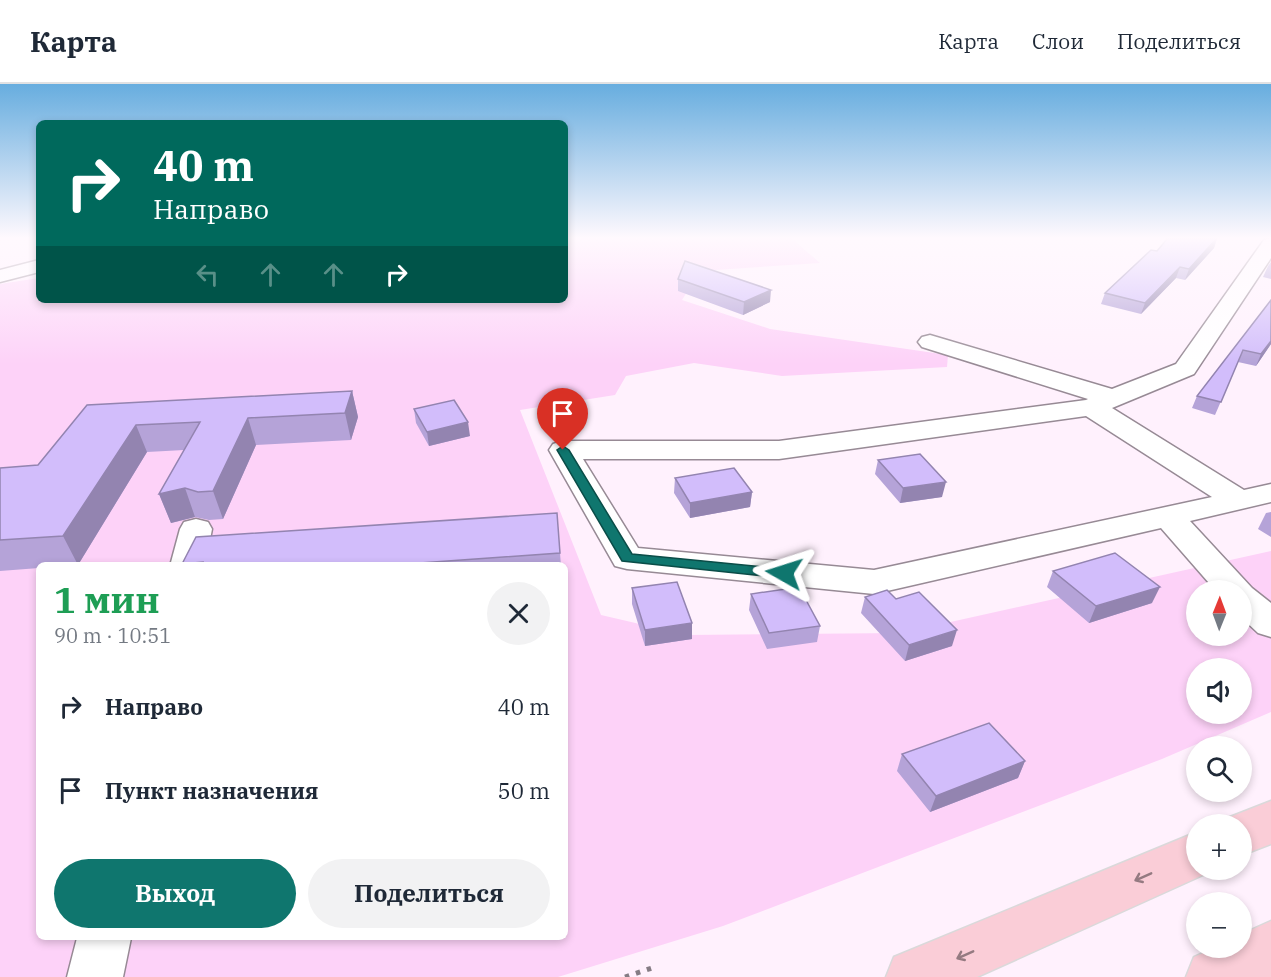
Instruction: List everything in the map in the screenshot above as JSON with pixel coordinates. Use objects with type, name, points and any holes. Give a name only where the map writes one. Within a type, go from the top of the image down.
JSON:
[{"type":"main road","points":[[1252,830],[1271,822]]},
{"type":"main road","points":[[914,977],[1186,859]]},
{"type":"main road","points":[[1214,977],[1271,948]]},
{"type":"street","points":[[1246,280],[1185,369],[1102,402],[779,450],[563,450],[627,558],[874,582],[1271,493]]},
{"type":"street","points":[[930,342],[1102,402],[1240,501]]},
{"type":"street","points":[[1169,517],[1226,580]]},
{"type":"street","points":[[188,562],[196,529]]},
{"type":"street","points":[[1252,606],[1271,624]]},
{"type":"street","points":[[95,977],[104,940]]},
{"type":"path","points":[[625,977],[652,968]]},
{"type":"shaded area","points":[[36,280],[36,303],[568,303],[568,280],[695,280],[682,300],[770,329],[948,355],[947,367],[782,376],[694,363],[626,376],[615,395],[520,410],[601,615],[687,635],[901,633],[1271,551],[1271,712],[1252,720],[1252,658],[1186,658],[1186,724],[1243,724],[1215,736],[1186,736],[1186,749],[1162,759],[723,926],[558,977],[0,977],[0,284]]},
{"type":"building","points":[[680,280],[740,280],[771,290],[744,302]]},
{"type":"building","points":[[1119,280],[1168,280],[1145,303],[1105,293]]},
{"type":"building","points":[[1271,300],[1271,341],[1261,354],[1243,350],[1221,402],[1197,396]]},
{"type":"building","points":[[352,391],[345,413],[248,418],[213,491],[198,492],[185,488],[159,494],[200,422],[136,425],[63,536],[0,540],[0,468],[38,465],[87,405]]},
{"type":"building","points":[[454,400],[468,422],[427,432],[414,409]]},
{"type":"building","points":[[920,454],[946,482],[903,488],[878,460]]},
{"type":"building","points":[[734,468],[752,492],[690,503],[675,478]]},
{"type":"building","points":[[557,513],[560,553],[434,562],[183,562],[196,537]]},
{"type":"building","points":[[1115,553],[1160,587],[1096,606],[1053,571]]},
{"type":"building","points":[[677,582],[692,623],[645,630],[632,588]]},
{"type":"building","points":[[799,587],[820,626],[769,633],[751,594]]},
{"type":"building","points":[[887,590],[896,599],[919,592],[957,630],[909,645],[865,597]]},
{"type":"building","points":[[989,723],[1025,761],[936,796],[902,754]]},
{"type":"route","points":[[563,450],[627,558],[784,573]]}]
